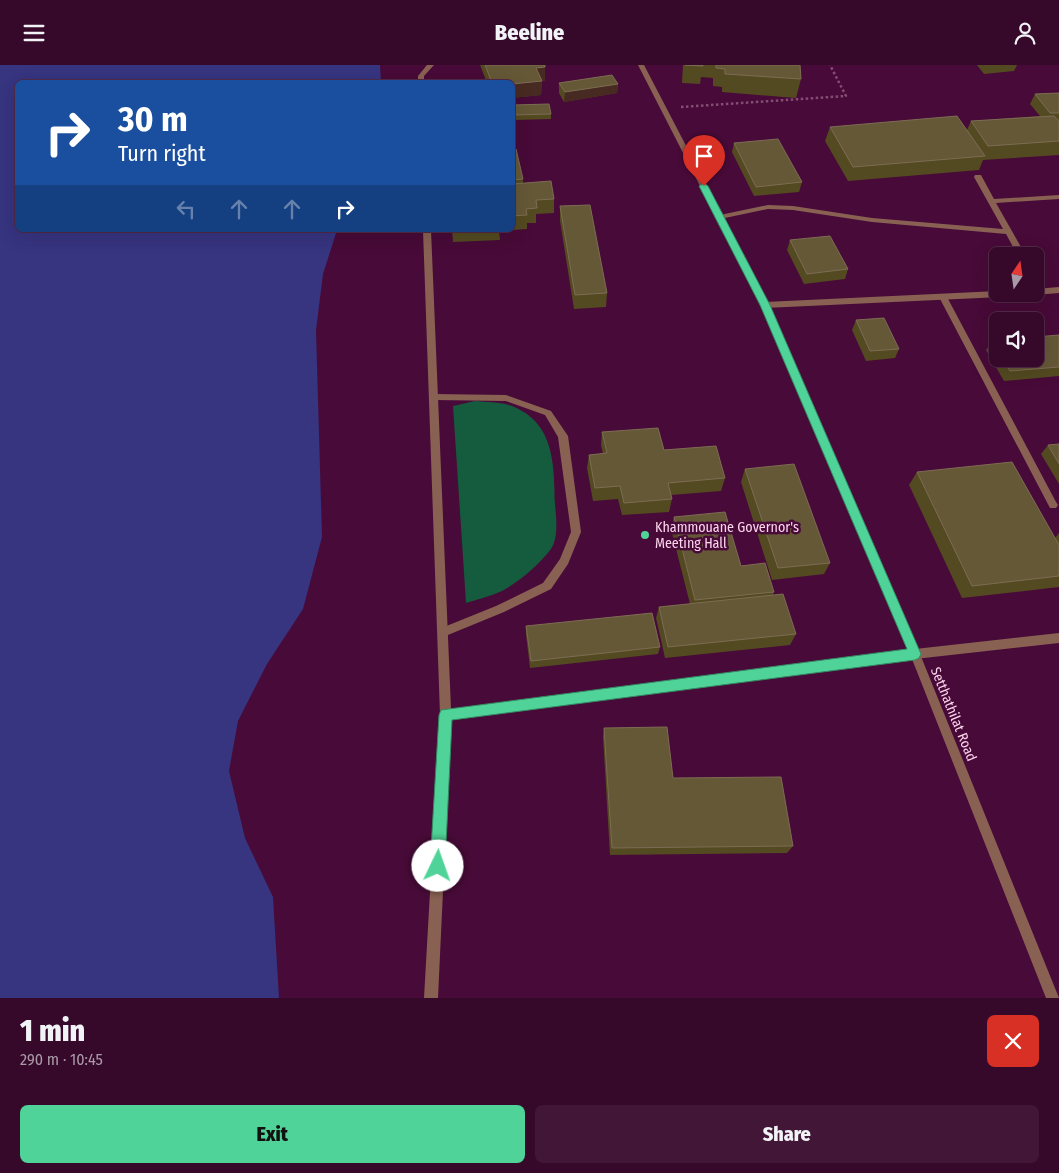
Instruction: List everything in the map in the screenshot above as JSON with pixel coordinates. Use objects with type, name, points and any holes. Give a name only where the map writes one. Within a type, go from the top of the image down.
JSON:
[{"type":"street","points":[[421,80],[421,76],[431,65]]},
{"type":"street","name":"Setthathilat Road","points":[[641,65],[765,305],[915,654],[1053,998]]},
{"type":"street","points":[[978,177],[1017,247]]},
{"type":"street","points":[[991,201],[1059,197]]},
{"type":"street","points":[[720,217],[768,207],[793,208],[872,220],[1009,232]]},
{"type":"street","points":[[427,232],[446,715],[431,998]]},
{"type":"street","points":[[1044,292],[1059,291]]},
{"type":"street","points":[[765,305],[989,295]]},
{"type":"street","points":[[943,297],[1054,505]]},
{"type":"street","points":[[433,397],[506,398],[548,413],[563,435],[576,532],[564,561],[547,586],[500,609],[443,633]]},
{"type":"street","points":[[446,715],[915,654],[1059,638]]},
{"type":"path","points":[[663,109],[846,96],[830,65]]},
{"type":"green space","points":[[475,401],[509,405],[524,412],[544,433],[549,445],[554,474],[556,527],[554,544],[551,549],[529,572],[502,591],[466,603],[453,406]]},
{"type":"shaded area","points":[[0,65],[380,65],[381,80],[15,80],[15,232],[336,232],[323,274],[316,330],[322,537],[303,609],[267,664],[238,721],[229,771],[245,838],[273,897],[279,998],[0,998]]},
{"type":"building","points":[[485,65],[545,65],[545,67],[536,68],[542,81],[515,84],[515,80],[491,80]]},
{"type":"building","points":[[716,65],[800,65],[801,79],[725,74],[725,69],[716,68]]},
{"type":"building","points":[[612,75],[618,84],[565,92],[559,83]]},
{"type":"building","points":[[1059,93],[1059,113],[1050,113],[1035,94]]},
{"type":"building","points":[[549,104],[551,114],[515,115],[515,105]]},
{"type":"building","points":[[957,116],[985,156],[853,167],[830,127]]},
{"type":"building","points":[[1054,116],[1059,121],[1059,141],[988,146],[971,121]]},
{"type":"building","points":[[778,139],[802,182],[756,187],[734,143]]},
{"type":"building","points":[[516,149],[523,179],[515,180]]},
{"type":"building","points":[[551,181],[554,199],[536,200],[537,208],[526,209],[527,215],[515,216],[515,184]]},
{"type":"building","points":[[590,205],[607,293],[575,295],[560,206]]},
{"type":"building","points":[[830,236],[848,269],[807,274],[790,240]]},
{"type":"building","points":[[884,318],[899,349],[870,351],[856,320]]},
{"type":"building","points":[[1059,335],[1059,367],[1010,371],[1008,367],[1044,367],[1044,336]]},
{"type":"building","points":[[658,428],[664,450],[716,446],[725,478],[668,483],[672,499],[624,503],[620,486],[595,488],[589,455],[607,453],[602,432]]},
{"type":"building","points":[[1059,444],[1059,464],[1048,445]]},
{"type":"building","points":[[1012,462],[1059,545],[1059,576],[972,586],[917,472]]},
{"type":"building","points":[[794,464],[830,563],[778,568],[745,469]]},
{"type":"building","points":[[725,512],[741,566],[765,563],[774,592],[695,600],[674,517]]},
{"type":"building","points":[[783,594],[796,634],[668,647],[659,607]]},
{"type":"building","points":[[652,613],[660,647],[531,661],[526,626]]},
{"type":"building","points":[[667,727],[673,778],[781,777],[793,846],[612,848],[604,728]]},
{"type":"place","name":"Khammouane Governor's Meeting Hall","points":[[645,535]]},
{"type":"route","points":[[438,866],[446,715],[915,654],[765,305],[704,186]]}]
